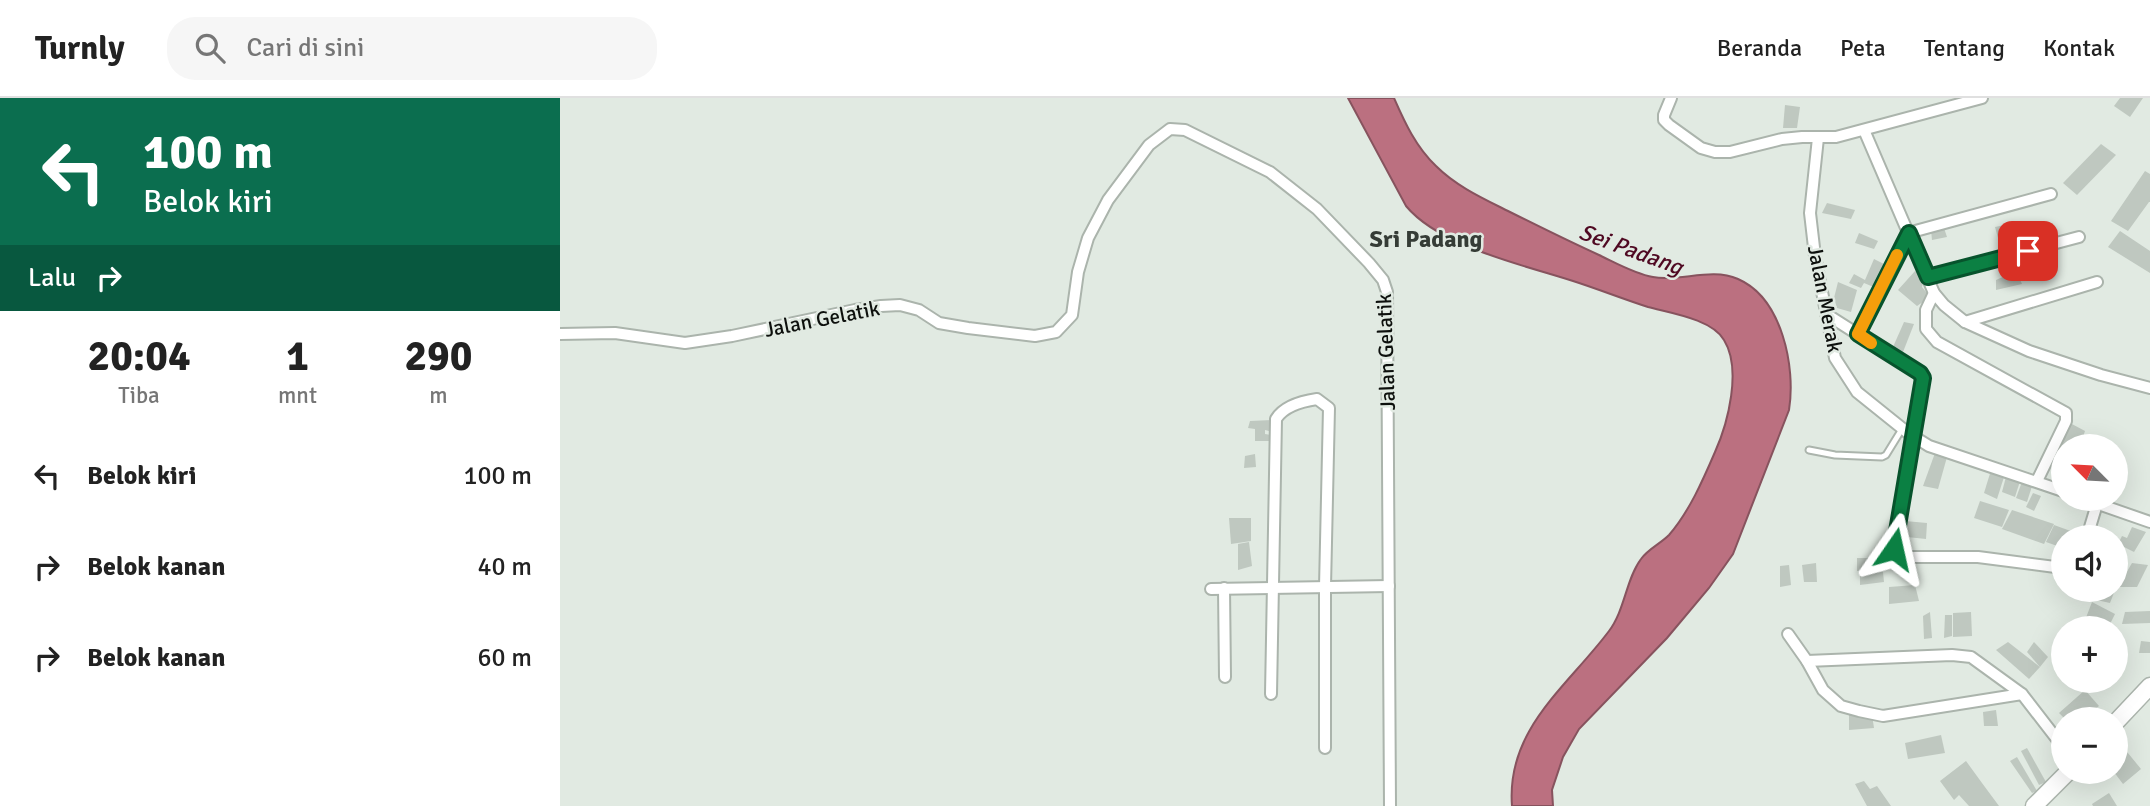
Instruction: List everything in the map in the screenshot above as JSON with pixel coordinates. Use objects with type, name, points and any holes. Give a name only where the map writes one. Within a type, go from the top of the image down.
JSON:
[{"type":"main road","points":[[2128,709],[2150,686]]},
{"type":"main road","points":[[2034,806],[2056,784]]},
{"type":"street","points":[[1671,98],[1664,115],[1668,125],[1707,151],[1730,152],[1782,139],[1836,137],[1982,98]]},
{"type":"street","name":"Jalan Gelatik","points":[[560,334],[615,333],[685,343],[732,337],[855,310],[900,305],[919,310],[939,323],[1035,336],[1056,332],[1072,315],[1078,272],[1097,218],[1149,145],[1170,129],[1185,130],[1270,172],[1317,209],[1382,280],[1387,292],[1390,806]]},
{"type":"street","points":[[1864,130],[1934,293],[1944,305],[1965,322],[2029,351],[2150,388]]},
{"type":"street","name":"Jalan Merak","points":[[1818,138],[1810,213],[1815,256],[1835,358],[1857,392],[1929,446],[2051,486]]},
{"type":"street","points":[[1858,334],[1909,233],[2051,194]]},
{"type":"street","points":[[1928,277],[2079,237]]},
{"type":"street","points":[[1965,322],[2097,282]]},
{"type":"street","points":[[1934,293],[1926,310],[1926,329],[1937,342],[2066,413],[2066,421],[2037,481]]},
{"type":"street","points":[[1826,314],[1922,375],[1894,549],[1897,555],[1978,557],[2051,566]]},
{"type":"street","points":[[1271,694],[1276,419],[1278,414],[1289,407],[1317,399],[1329,408],[1325,748]]},
{"type":"street","points":[[2118,511],[2150,522]]},
{"type":"street","points":[[1210,589],[1389,586]]},
{"type":"street","points":[[1224,588],[1225,677]]},
{"type":"street","points":[[1788,634],[1823,690],[1841,706],[1883,716],[2022,694]]},
{"type":"street","points":[[1807,661],[1952,655],[1971,657],[2022,694],[2051,731]]},
{"type":"lane","points":[[1809,450],[1835,455],[1882,457],[1903,429]]},
{"type":"shaded area","points":[[1348,98],[1394,98],[1417,143],[1452,180],[1626,268],[1653,277],[1717,274],[1738,279],[1753,288],[1766,301],[1783,336],[1790,374],[1789,410],[1733,554],[1709,588],[1667,638],[1579,729],[1563,757],[1552,790],[1553,806],[1512,806],[1513,779],[1519,754],[1542,711],[1609,631],[1641,559],[1669,535],[1683,516],[1706,474],[1720,440],[1731,396],[1732,366],[1729,352],[1718,333],[1700,322],[1484,253],[1440,233],[1406,206]]},
{"type":"building","points":[[2120,98],[2143,98],[2130,117],[2114,106]]},
{"type":"building","points":[[1785,105],[1800,107],[1797,128],[1783,128]]},
{"type":"building","points":[[2101,144],[2116,155],[2077,195],[2063,183]]},
{"type":"building","points":[[2145,171],[2150,174],[2150,202],[2128,231],[2111,221]]},
{"type":"building","points":[[1827,203],[1855,210],[1851,219],[1822,213]]},
{"type":"building","points":[[2019,222],[2023,231],[1998,238],[1995,227]]},
{"type":"building","points":[[1943,225],[1947,237],[1932,240],[1931,230]]},
{"type":"building","points":[[2120,231],[2150,251],[2150,273],[2108,247]]},
{"type":"building","points":[[1859,233],[1878,241],[1874,249],[1855,243]]},
{"type":"building","points":[[1874,259],[1886,265],[1876,288],[1864,283],[1861,288],[1849,283],[1854,274],[1865,280]]},
{"type":"building","points":[[1915,271],[1925,276],[1922,287],[1930,297],[1917,306],[1898,290]]},
{"type":"building","points":[[2016,271],[2022,284],[1996,290],[1996,280]]},
{"type":"building","points":[[1838,282],[1857,290],[1851,312],[1837,308],[1834,298]]},
{"type":"building","points":[[1904,322],[1914,324],[1903,352],[1893,347]]},
{"type":"building","points":[[1273,420],[1273,432],[1265,430],[1265,434],[1271,435],[1269,441],[1255,441],[1255,429],[1248,428],[1250,421]]},
{"type":"building","points":[[2070,423],[2085,431],[2084,434],[2064,434]]},
{"type":"building","points":[[1935,453],[1947,457],[1938,489],[1923,486]]},
{"type":"building","points":[[1255,454],[1256,467],[1244,468],[1245,456]]},
{"type":"building","points":[[1992,467],[2004,477],[1997,499],[1984,493]]},
{"type":"building","points":[[2007,473],[2021,478],[2015,497],[2002,492]]},
{"type":"building","points":[[2023,479],[2033,483],[2027,502],[2016,498]]},
{"type":"building","points":[[2033,493],[2041,496],[2034,511],[2026,507]]},
{"type":"building","points":[[1980,501],[2009,510],[2002,527],[1974,518]]},
{"type":"building","points":[[2012,510],[2054,524],[2051,525],[2044,544],[2002,529]]},
{"type":"building","points":[[1229,518],[1251,518],[1251,541],[1231,544]]},
{"type":"building","points":[[1905,521],[1927,523],[1926,539],[1907,537]]},
{"type":"building","points":[[2132,527],[2146,532],[2134,552],[2128,549],[2128,536]]},
{"type":"building","points":[[2051,531],[2051,544],[2046,542]]},
{"type":"building","points":[[1249,542],[1252,566],[1238,570],[1238,544]]},
{"type":"building","points":[[1857,558],[1883,558],[1885,567],[1857,571]]},
{"type":"building","points":[[1816,563],[1817,582],[1804,582],[1802,565]]},
{"type":"building","points":[[2132,563],[2148,565],[2137,587],[2128,587],[2128,570]]},
{"type":"building","points":[[1789,565],[1791,585],[1780,587],[1780,566]]},
{"type":"building","points":[[1883,572],[1884,582],[1860,585],[1860,573]]},
{"type":"building","points":[[1915,585],[1919,601],[1889,604],[1889,587]]},
{"type":"building","points":[[2092,602],[2115,614],[2114,616],[2087,616]]},
{"type":"building","points":[[2150,611],[2150,623],[2128,624],[2125,612]]},
{"type":"building","points":[[1930,612],[1932,638],[1924,639],[1923,616]]},
{"type":"building","points":[[1971,612],[1972,636],[1953,637],[1953,613]]},
{"type":"building","points":[[1945,615],[1952,615],[1952,636],[1944,638]]},
{"type":"building","points":[[2141,641],[2150,642],[2150,653],[2139,653]]},
{"type":"building","points":[[2008,642],[2040,667],[2029,679],[1996,650]]},
{"type":"building","points":[[2034,642],[2048,657],[2040,667],[2027,652]]},
{"type":"building","points":[[2082,693],[2088,693],[2099,706],[2098,707],[2066,707]]},
{"type":"building","points":[[1996,710],[1998,726],[1984,726],[1983,712]]},
{"type":"building","points":[[1849,713],[1872,715],[1874,728],[1849,730]]},
{"type":"building","points":[[1941,735],[1945,753],[1908,759],[1905,743]]},
{"type":"building","points":[[2027,748],[2046,782],[2039,785],[2021,751]]},
{"type":"building","points":[[2128,753],[2141,769],[2128,780]]},
{"type":"building","points":[[2017,757],[2037,791],[2032,793],[2010,761]]},
{"type":"building","points":[[1966,761],[1999,806],[1969,806],[1959,795],[1954,800],[1940,781]]},
{"type":"building","points":[[1864,781],[1870,789],[1877,786],[1891,806],[1867,806],[1855,784]]},
{"type":"building","points":[[2109,793],[2117,806],[2093,806],[2092,804]]},
{"type":"slow traffic","points":[[1871,343],[1858,334],[1897,255]]},
{"type":"district","name":"Sri Padang","points":[[1426,239]]},
{"type":"route","points":[[1894,549],[1923,378],[1920,373],[1858,334],[1909,233],[1928,277],[2028,251]]},
{"type":"water label","name":"Sei Padang","points":[[1631,249]]}]
